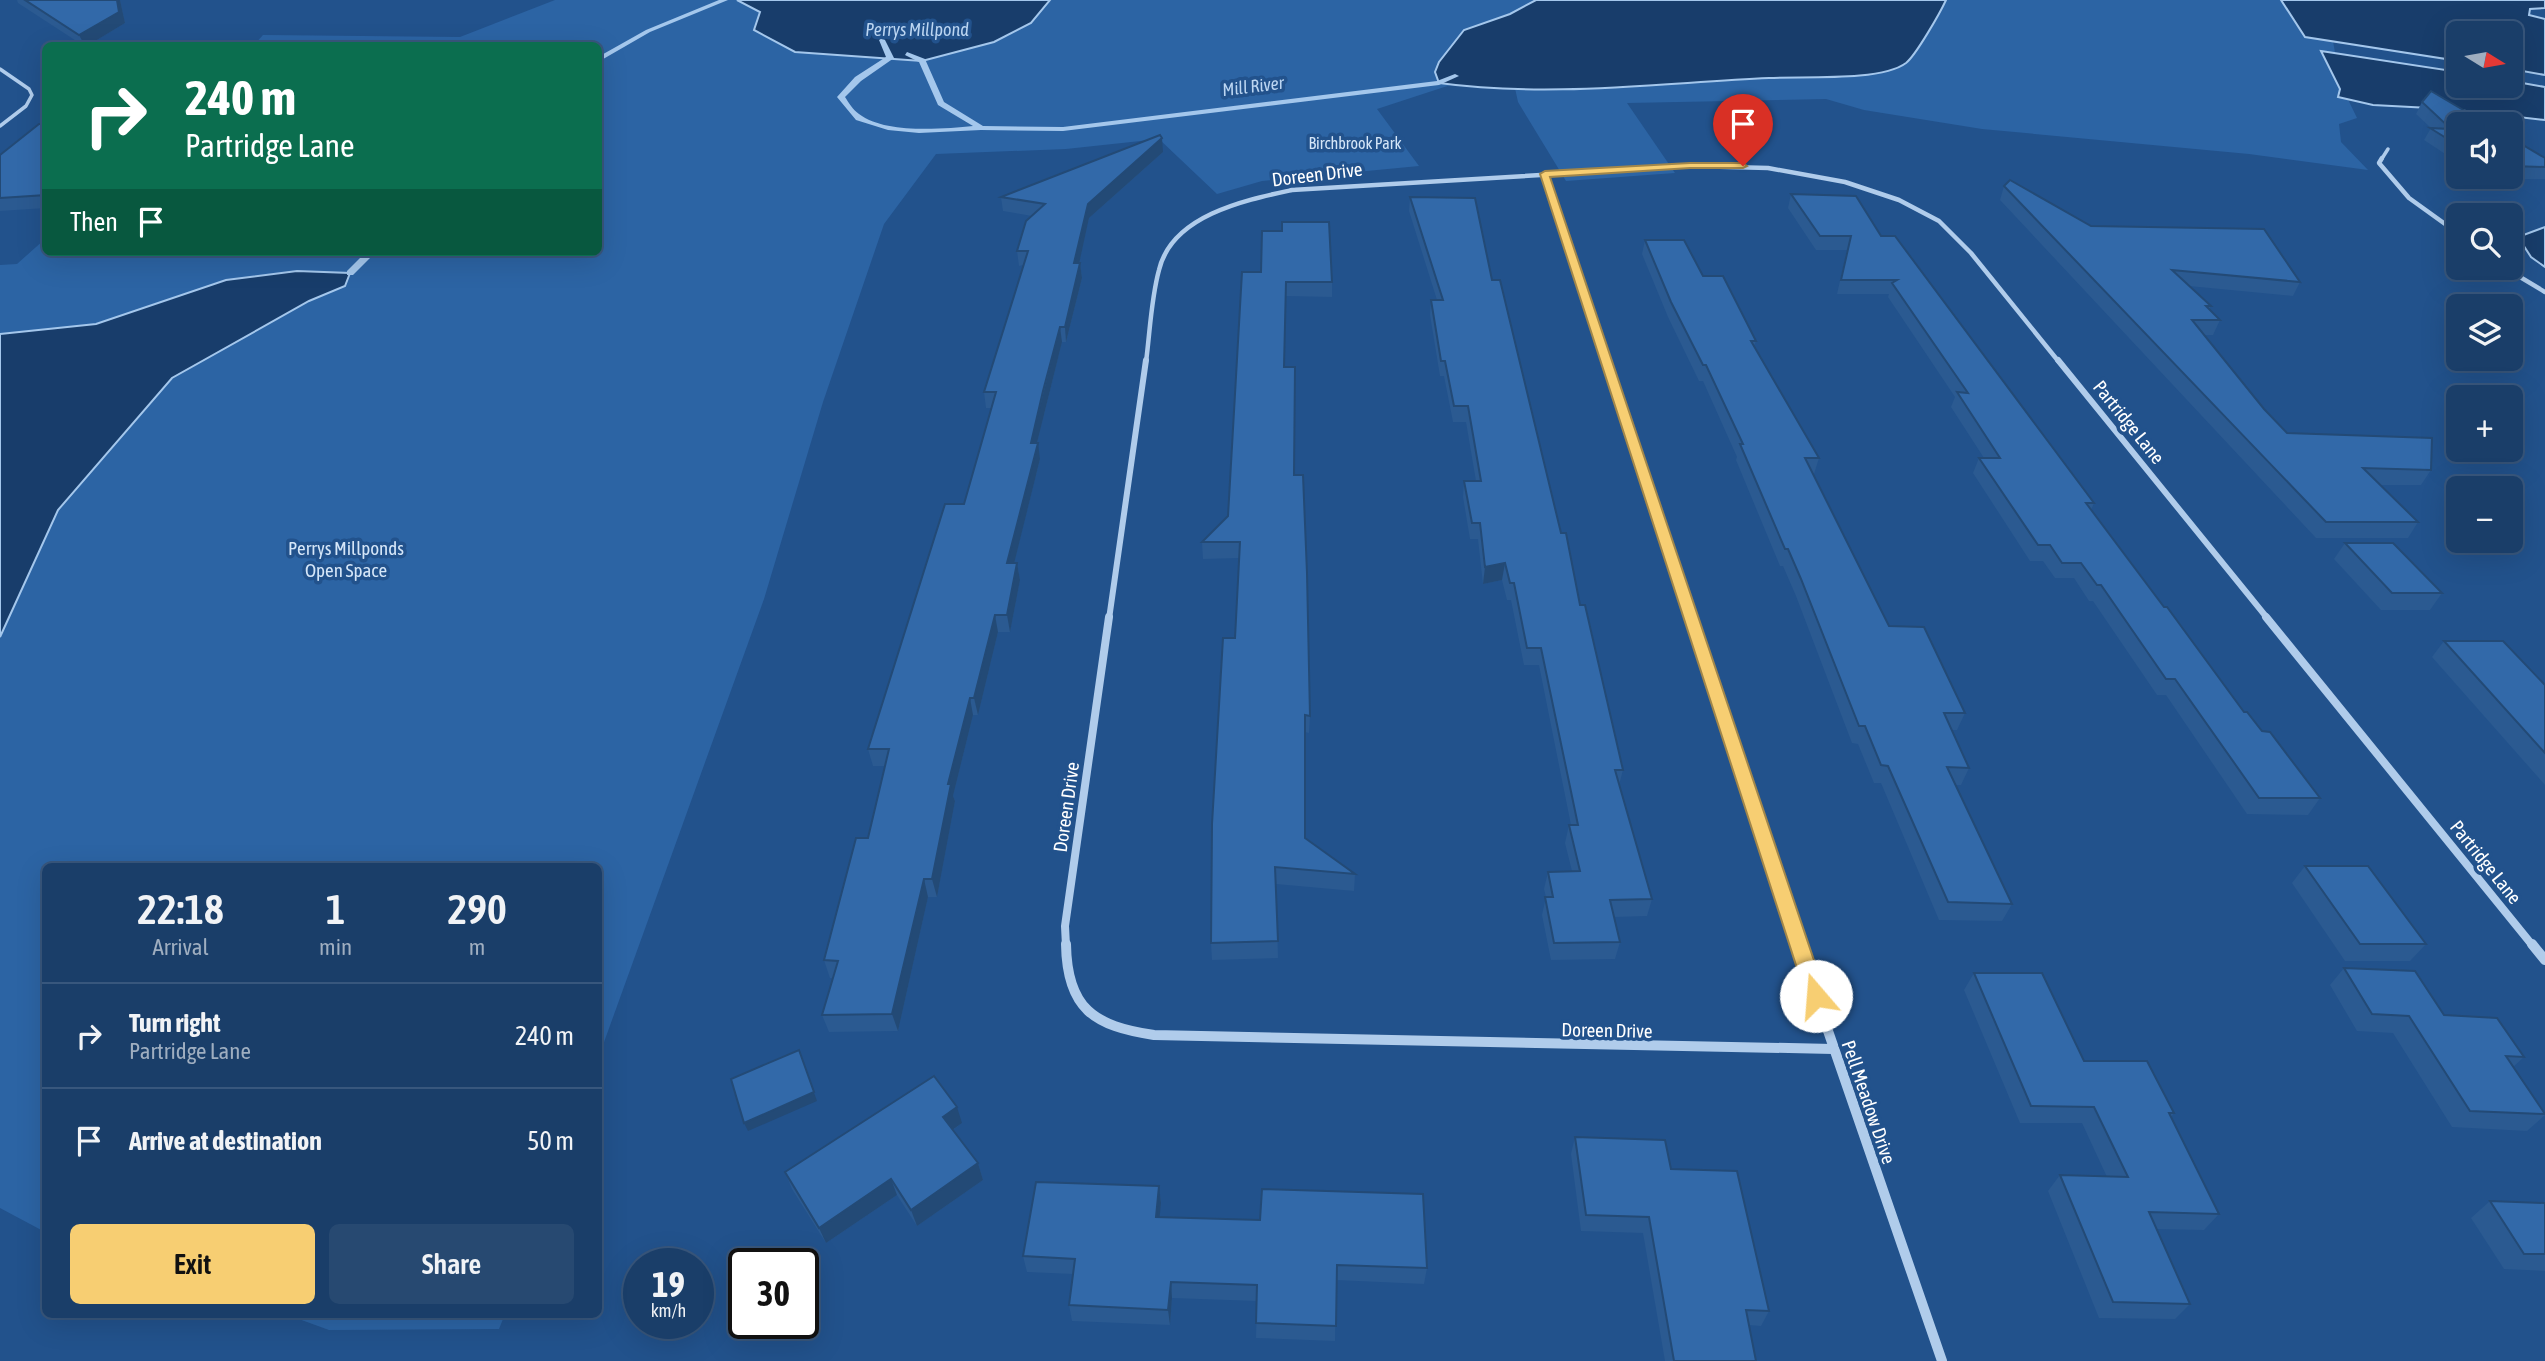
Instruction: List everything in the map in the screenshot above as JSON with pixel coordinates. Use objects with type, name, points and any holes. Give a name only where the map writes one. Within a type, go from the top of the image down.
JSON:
[{"type":"street","points":[[0,69],[29,89],[32,95],[26,106],[0,126]]},
{"type":"street","points":[[2388,149],[2379,163],[2409,198],[2446,225]]},
{"type":"street","name":"Partridge Lane","points":[[1545,174],[1690,166],[1768,168],[1821,176],[1870,189],[1940,221],[1980,263],[2545,960]]},
{"type":"street","name":"Pell Meadow Drive","points":[[1545,174],[1833,1049],[1942,1361]]},
{"type":"street","name":"Doreen Drive","points":[[1545,174],[1292,190],[1218,212],[1187,230],[1168,248],[1159,268],[1065,926],[1065,958],[1069,984],[1080,1004],[1094,1019],[1114,1029],[1148,1035],[1833,1049]]},
{"type":"street","points":[[2523,279],[2545,292]]},
{"type":"green space","name":"Perrys Millponds Open Space","points":[[555,0],[2283,0],[2332,36],[2341,85],[2357,118],[2339,124],[2341,142],[2368,170],[2249,154],[1982,129],[1864,110],[1826,99],[1627,103],[1675,173],[1566,181],[1518,102],[1513,79],[1481,75],[1377,109],[1419,166],[1262,181],[1217,194],[1159,139],[1066,149],[936,154],[884,224],[823,402],[764,599],[602,1048],[602,863],[42,863],[42,1230],[0,1208],[0,265],[17,264],[42,242],[42,256],[602,256],[602,42],[257,42],[263,35],[460,37]]},
{"type":"green space","points":[[296,1318],[503,1318],[499,1329],[329,1330]]},
{"type":"water","name":"Perrys Millpond","points":[[737,0],[1050,0],[1031,23],[994,42],[922,61],[795,52],[754,30],[760,12]]},
{"type":"water","points":[[1536,0],[1946,0],[1910,59],[1894,69],[1879,73],[1563,89],[1439,83],[1435,72],[1439,62],[1464,30],[1510,14]]},
{"type":"water","points":[[2281,0],[2545,0],[2545,8],[2530,9],[2529,15],[2545,19],[2545,75],[2524,71],[2524,21],[2446,21],[2446,59],[2305,37]]},
{"type":"water","points":[[2321,51],[2446,70],[2446,98],[2524,98],[2524,83],[2545,87],[2545,120],[2523,117],[2523,112],[2475,112],[2373,105],[2338,97],[2340,89]]},
{"type":"water","points":[[2545,227],[2545,267],[2531,257],[2523,245],[2523,235]]},
{"type":"water","points":[[297,271],[350,273],[345,286],[309,301],[172,378],[58,510],[0,637],[0,334],[96,324],[226,280]]},
{"type":"building","points":[[25,0],[117,0],[119,12],[79,35]]},
{"type":"building","points":[[2431,91],[2467,112],[2446,112],[2446,124],[2422,102]]},
{"type":"building","points":[[42,124],[42,195],[0,198],[0,155]]},
{"type":"building","points":[[2430,128],[2446,129],[2446,138]]},
{"type":"building","points":[[1160,135],[1162,138],[1088,204],[1074,263],[1080,263],[1065,327],[1060,327],[1043,391],[1031,443],[1038,443],[1007,563],[1017,563],[1007,615],[995,615],[974,698],[970,698],[948,784],[951,784],[932,879],[924,879],[892,1014],[822,1015],[838,961],[824,960],[856,838],[868,838],[889,749],[868,749],[945,504],[964,504],[996,392],[984,392],[1028,251],[1017,251],[1026,221],[1045,204],[1001,197]]},
{"type":"building","points":[[2523,145],[2545,158],[2545,167],[2523,166]]},
{"type":"building","points":[[2010,180],[2091,226],[2264,229],[2300,282],[2172,270],[2211,306],[2206,306],[2220,320],[2192,320],[2264,409],[2287,433],[2432,438],[2431,470],[2363,468],[2418,522],[2326,522],[2004,186]]},
{"type":"building","points":[[1791,194],[1856,196],[1881,236],[1895,236],[2094,503],[2086,503],[2164,607],[2167,607],[2244,712],[2247,712],[2262,731],[2270,732],[2320,798],[2259,798],[2175,679],[2166,679],[2101,585],[2097,585],[2081,563],[2062,563],[2050,545],[2038,545],[1979,458],[2000,458],[1957,392],[1968,393],[1892,283],[1897,280],[1841,280],[1851,236],[1820,236]]},
{"type":"building","points":[[1410,197],[1475,198],[1492,280],[1500,280],[1561,533],[1566,533],[1580,605],[1585,605],[1623,770],[1615,770],[1652,899],[1610,900],[1620,942],[1554,943],[1545,897],[1553,897],[1548,872],[1580,871],[1569,825],[1578,825],[1541,648],[1527,648],[1514,583],[1510,583],[1505,563],[1485,567],[1480,523],[1472,523],[1464,481],[1481,481],[1468,406],[1454,406],[1445,361],[1441,361],[1431,300],[1443,300]]},
{"type":"building","points":[[1282,222],[1329,222],[1332,282],[1286,282],[1284,367],[1295,367],[1294,475],[1303,475],[1310,716],[1305,715],[1305,838],[1355,874],[1275,867],[1278,941],[1211,943],[1212,824],[1223,638],[1235,638],[1240,542],[1202,542],[1228,516],[1242,272],[1261,272],[1262,231],[1282,231]]},
{"type":"building","points":[[1645,240],[1684,240],[1703,276],[1723,276],[1756,341],[1751,341],[1819,458],[1805,458],[1889,626],[1924,627],[1965,713],[1944,713],[1969,768],[1947,767],[2012,904],[1948,902],[1888,766],[1881,765],[1865,726],[1859,726],[1801,579],[1788,549],[1785,549],[1740,444],[1743,444],[1706,365],[1703,365],[1671,302]]},
{"type":"building","points":[[2345,543],[2393,543],[2442,593],[2392,593]]},
{"type":"building","points":[[2444,641],[2503,641],[2545,685],[2545,753]]},
{"type":"building","points":[[2305,866],[2368,866],[2426,944],[2360,944]]},
{"type":"building","points":[[2344,968],[2415,971],[2444,1015],[2497,1018],[2524,1057],[2506,1056],[2545,1114],[2470,1111],[2409,1016],[2372,1014]]},
{"type":"building","points":[[1974,973],[2042,973],[2084,1061],[2147,1061],[2174,1113],[2169,1113],[2219,1214],[2149,1212],[2190,1304],[2113,1302],[2060,1175],[2128,1177],[2094,1107],[2031,1106]]},
{"type":"building","points":[[799,1050],[814,1092],[744,1123],[731,1079]]},
{"type":"building","points":[[934,1076],[957,1107],[943,1117],[978,1163],[911,1210],[891,1179],[819,1228],[785,1172]]},
{"type":"building","points":[[1575,1137],[1665,1140],[1671,1169],[1737,1171],[1769,1311],[1746,1310],[1756,1361],[1674,1361],[1649,1217],[1586,1215]]},
{"type":"building","points":[[1036,1182],[1159,1186],[1156,1217],[1260,1220],[1262,1189],[1423,1194],[1427,1268],[1337,1265],[1336,1326],[1256,1323],[1257,1285],[1171,1282],[1168,1310],[1069,1305],[1075,1259],[1023,1256]]},
{"type":"building","points":[[2490,1201],[2545,1203],[2545,1254],[2524,1254]]},
{"type":"waterway","points":[[602,58],[648,31],[725,0]]},
{"type":"waterway","points":[[882,40],[890,58],[858,79],[841,97],[856,116],[888,127],[904,129],[935,131],[981,128]]},
{"type":"waterway","name":"Mill River","points":[[907,54],[922,61],[941,103],[981,128]]},
{"type":"waterway","name":"Mill River","points":[[981,128],[1063,129],[1439,83],[1455,76]]},
{"type":"waterway","points":[[350,273],[367,256]]},
{"type":"route","points":[[1743,166],[1690,166],[1545,174],[1816,996]]},
{"type":"park label","name":"Birchbrook Park","points":[[1355,143]]}]
